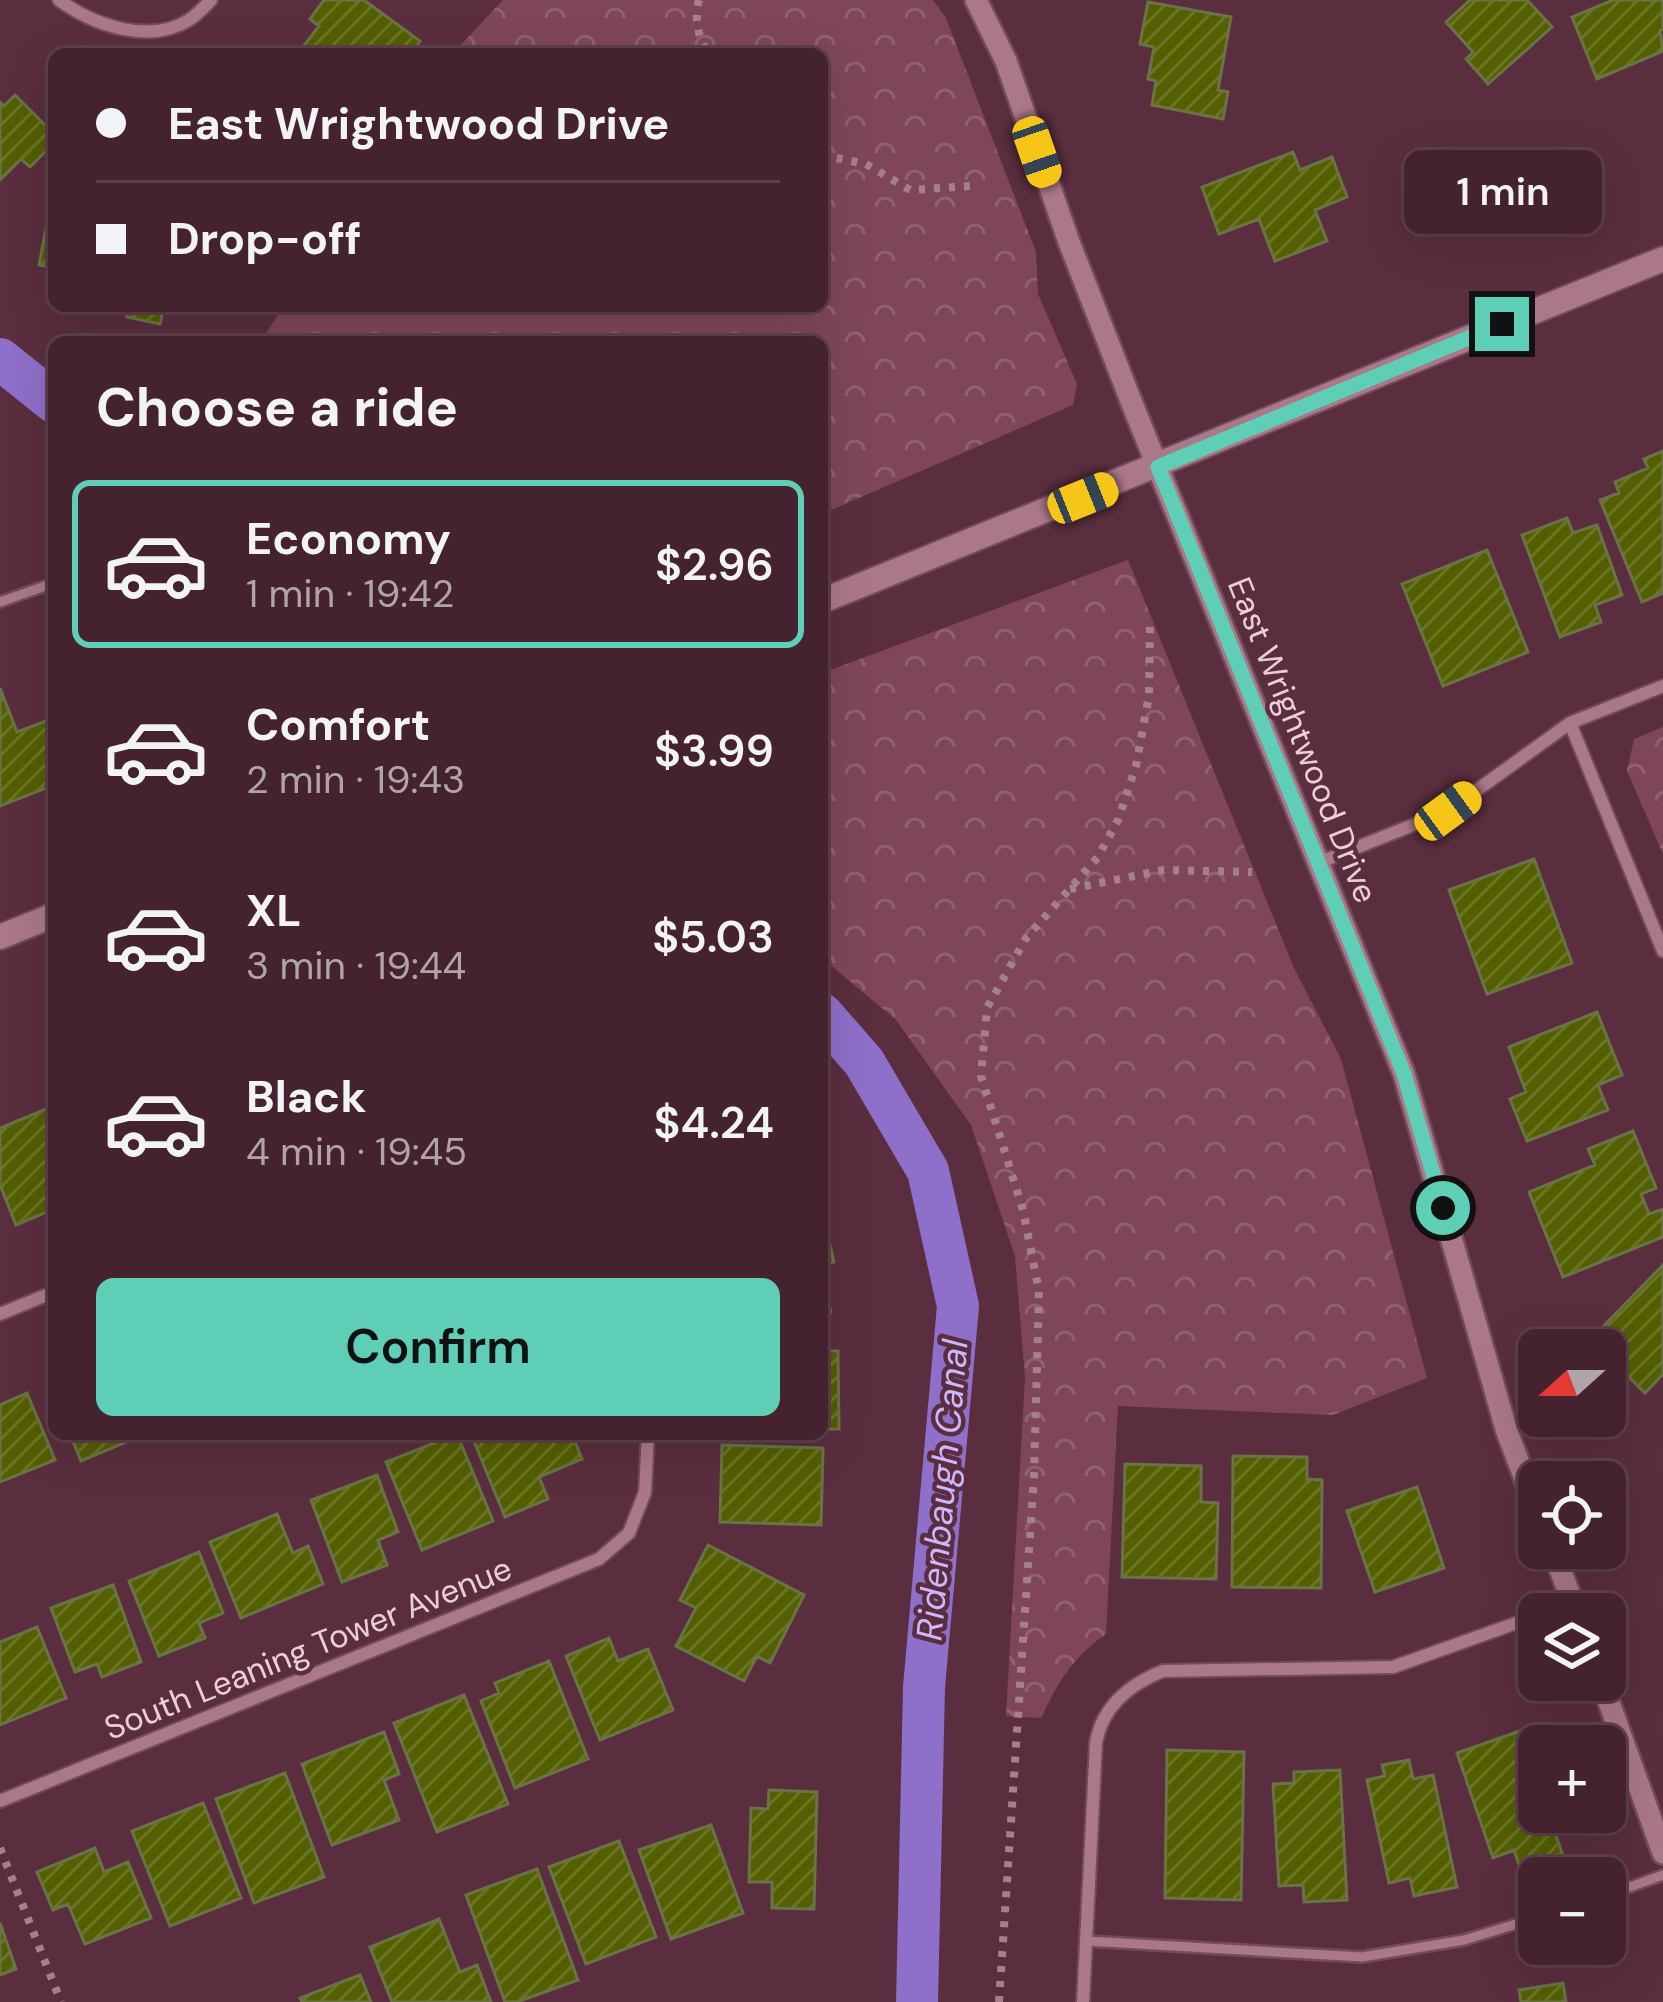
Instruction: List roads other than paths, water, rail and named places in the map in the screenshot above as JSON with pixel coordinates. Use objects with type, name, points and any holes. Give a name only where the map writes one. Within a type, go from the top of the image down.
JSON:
[{"type":"main road","points":[[828,599],[1663,259]]},
{"type":"main road","points":[[0,937],[48,917]]},
{"type":"street","points":[[59,0],[81,16],[120,28],[152,31],[188,21],[212,0]]},
{"type":"street","name":"East Wrightwood Drive","points":[[976,0],[1006,61],[1069,242],[1404,1074],[1518,1461]]},
{"type":"street","points":[[1317,864],[1448,811],[1570,723],[1663,686]]},
{"type":"street","points":[[1570,723],[1663,951]]},
{"type":"street","points":[[0,1314],[48,1294]]},
{"type":"street","name":"South Leaning Tower Avenue","points":[[0,1802],[599,1559],[629,1533],[645,1492],[648,1440]]},
{"type":"street","points":[[1083,2002],[1096,1742],[1100,1724],[1120,1697],[1163,1671],[1393,1667],[1518,1623]]},
{"type":"street","points":[[1608,1701],[1663,1853]]},
{"type":"lane","points":[[0,602],[48,585]]},
{"type":"lane","points":[[1626,1888],[1663,1875]]},
{"type":"lane","points":[[1087,1941],[1362,1957],[1464,1940],[1518,1923]]},
{"type":"waterway","name":"Ridenbaugh Canal","points":[[0,359],[48,397]]},
{"type":"waterway","name":"Ridenbaugh Canal","points":[[828,1021],[864,1062],[928,1171],[958,1306],[924,1687],[917,2002]]}]
